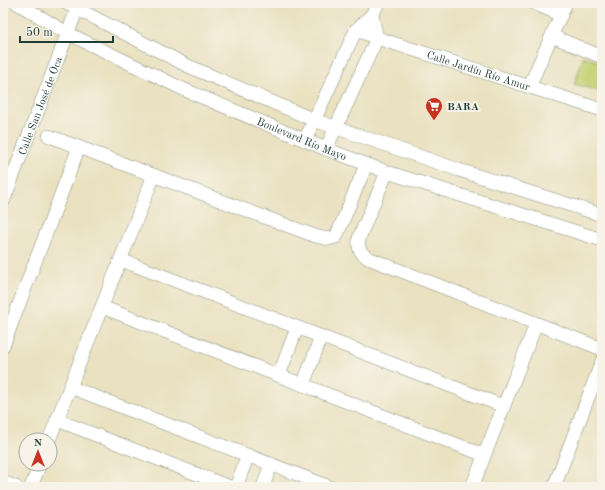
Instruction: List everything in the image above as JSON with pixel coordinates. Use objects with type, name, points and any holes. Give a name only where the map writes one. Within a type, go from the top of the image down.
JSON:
[{"type":"street","name":"Boulevard Río Mayo","points":[[17,3],[67,33],[185,90],[326,149],[387,172],[602,240]]},
{"type":"street","points":[[304,140],[356,30],[372,15],[378,3]]},
{"type":"street","points":[[529,87],[563,9],[534,3]]},
{"type":"street","name":"Boulevard Río Mayo","points":[[72,6],[188,66],[336,129],[602,215]]},
{"type":"street","name":"Calle San José de Oca","points":[[3,202],[67,33],[72,6]]},
{"type":"street","points":[[326,149],[377,38],[372,15]]},
{"type":"street","name":"Calle Jardín Río Amur","points":[[356,30],[602,110]]},
{"type":"street","points":[[552,36],[602,57]]},
{"type":"street","points":[[49,136],[314,236],[328,239],[336,237],[366,165]]},
{"type":"street","points":[[3,346],[79,147]]},
{"type":"street","points":[[387,172],[359,238],[358,246],[361,253],[368,258],[602,349]]},
{"type":"street","points":[[53,432],[154,176]]},
{"type":"street","points":[[120,260],[503,406]]},
{"type":"street","points":[[102,307],[484,455]]},
{"type":"street","points":[[472,487],[536,324]]},
{"type":"street","points":[[279,375],[297,328]]},
{"type":"street","points":[[303,385],[322,337]]},
{"type":"street","points":[[554,487],[602,361]]},
{"type":"street","points":[[70,387],[330,487]]},
{"type":"street","points":[[57,420],[230,487]]},
{"type":"street","points":[[236,487],[248,455]]},
{"type":"street","points":[[263,487],[272,464]]},
{"type":"street","points":[[31,487],[37,472]]},
{"type":"street","points":[[3,482],[16,487]]},
{"type":"green space","points":[[584,56],[602,64],[602,92],[574,84]]},
{"type":"place","name":"BARA","points":[[434,121]]}]
